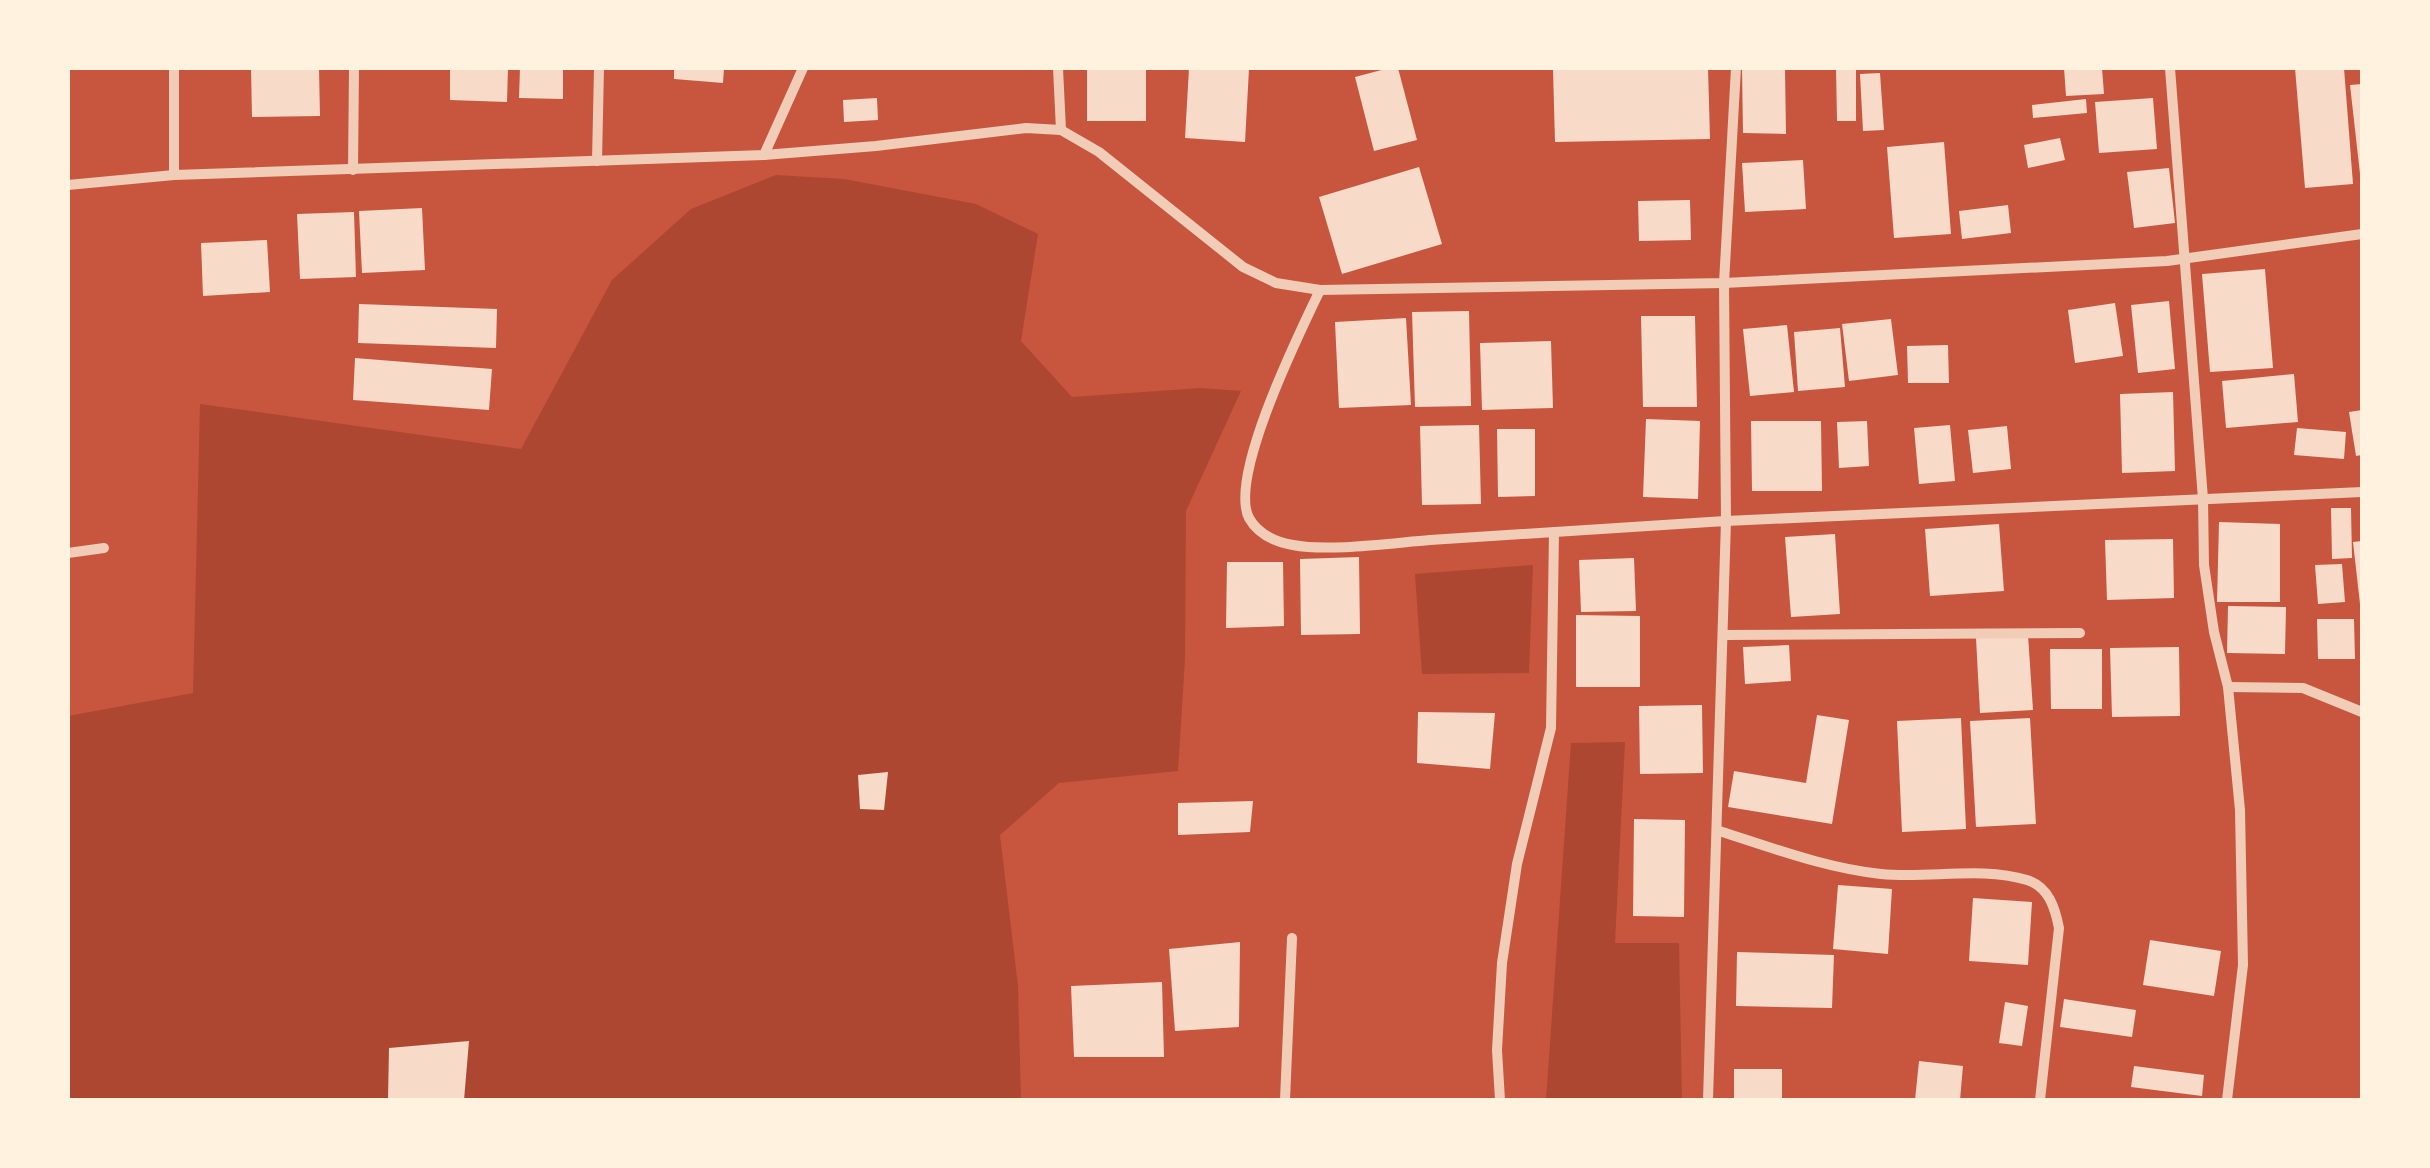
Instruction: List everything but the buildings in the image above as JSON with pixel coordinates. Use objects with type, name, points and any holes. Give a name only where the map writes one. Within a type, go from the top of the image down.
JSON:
[{"type":"street","points":[[174,68],[174,175]]},
{"type":"street","points":[[353,170],[354,68]]},
{"type":"street","points":[[598,68],[598,161]]},
{"type":"street","points":[[764,154],[803,68]]},
{"type":"street","points":[[1058,68],[1061,130]]},
{"type":"street","points":[[1708,1100],[1726,521],[1724,284],[1736,68]]},
{"type":"street","points":[[2170,68],[2204,500],[2204,565],[2214,632],[2228,688],[2240,810],[2243,965],[2228,1100]]},
{"type":"street","points":[[68,185],[174,175],[764,154],[876,146],[1026,128],[1061,130],[1099,152],[1243,267],[1276,283],[1320,290],[1724,284],[2167,261],[2362,234]]},
{"type":"street","points":[[1320,290],[1276,382],[1244,499],[1249,518],[1262,535],[1294,546],[1726,521],[2362,492]]},
{"type":"street","points":[[1500,1100],[1502,963],[1517,864],[1551,728],[1554,532]]},
{"type":"street","points":[[68,553],[104,548]]},
{"type":"street","points":[[1723,635],[2080,633]]},
{"type":"street","points":[[2228,688],[2303,688],[2362,712]]},
{"type":"street","points":[[1718,832],[1830,868],[1886,875],[2000,876],[2030,880],[2044,890],[2054,905],[2059,928],[2040,1100]]},
{"type":"street","points":[[1285,1100],[1292,938]]},
{"type":"shaded area","points":[[776,175],[844,179],[976,204],[1038,234],[1021,341],[1072,397],[1201,388],[1241,391],[1186,511],[1185,659],[1178,771],[1059,783],[1000,835],[1018,986],[1021,1100],[68,1100],[68,716],[193,693],[200,404],[521,449],[612,280],[691,209]]},
{"type":"shaded area","points":[[1533,565],[1529,673],[1422,674],[1415,574]]},
{"type":"shaded area","points":[[1625,742],[1615,943],[1679,943],[1682,1100],[1546,1100],[1571,743]]}]
